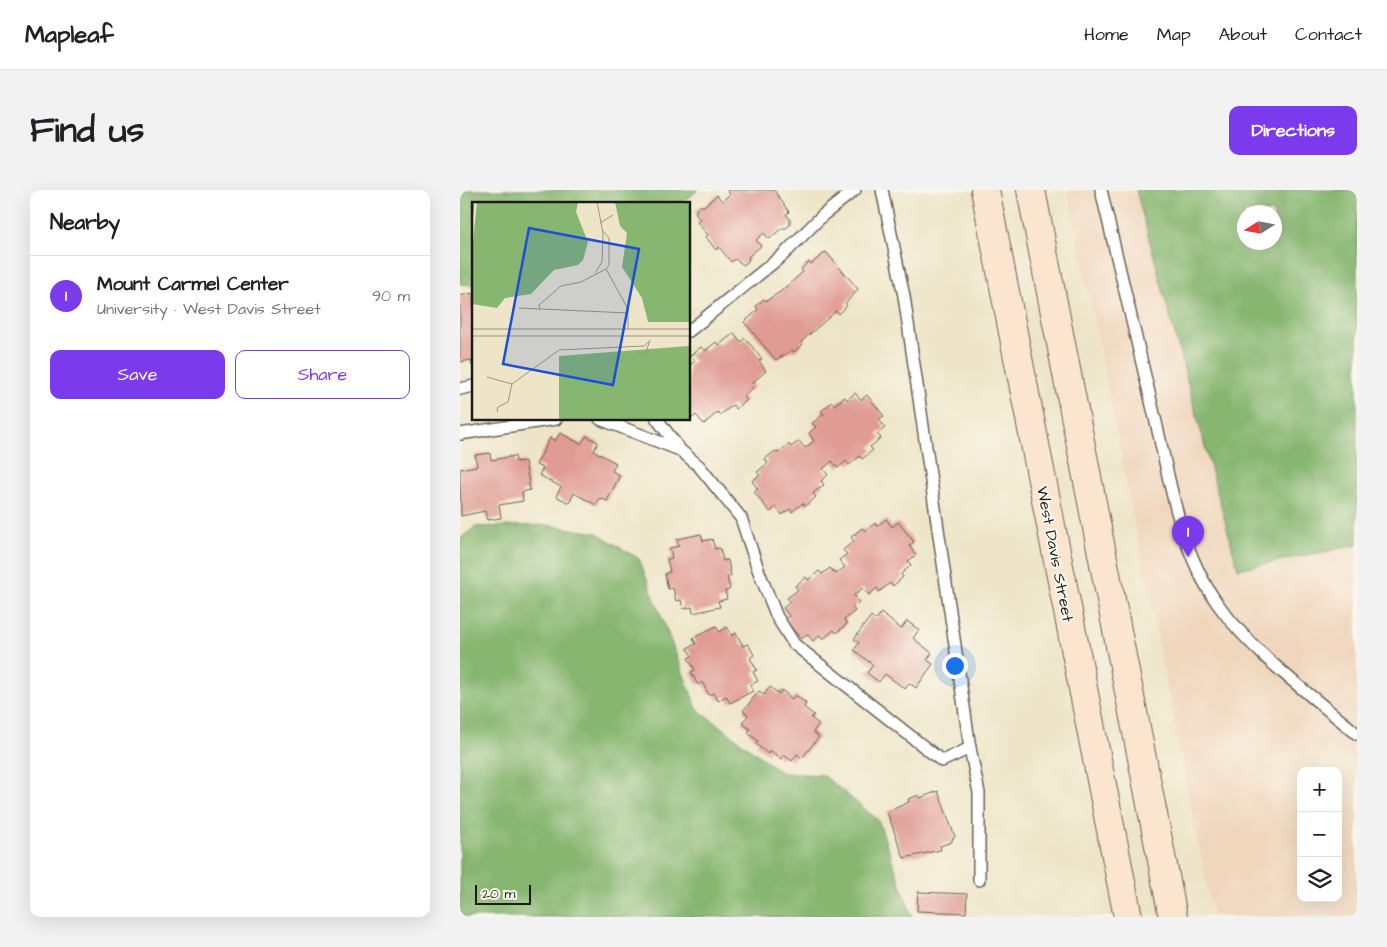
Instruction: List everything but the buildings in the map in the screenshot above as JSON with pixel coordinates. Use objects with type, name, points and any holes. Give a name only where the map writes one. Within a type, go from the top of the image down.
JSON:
[{"type":"main road","name":"West Davis Street","points":[[985,190],[1128,917]]},
{"type":"main road","points":[[1031,190],[1173,917]]},
{"type":"lane","points":[[690,330],[784,254],[823,215],[855,190]]},
{"type":"lane","points":[[882,190],[904,296],[978,792],[979,880]]},
{"type":"lane","points":[[1101,190],[1171,486],[1188,547],[1200,577],[1235,626],[1256,647],[1357,734]]},
{"type":"lane","points":[[460,434],[550,420]]},
{"type":"lane","points":[[603,420],[680,450]]},
{"type":"lane","points":[[658,420],[680,450],[699,466],[742,518],[777,617],[794,644],[942,761],[970,748]]},
{"type":"shaded area","points":[[1068,190],[1136,190],[1238,568],[1357,545],[1357,917],[1213,917]]},
{"type":"green space","points":[[460,190],[698,190],[683,202],[472,202],[472,285],[460,284]]},
{"type":"green space","points":[[1136,190],[1357,190],[1357,545],[1238,569]]},
{"type":"green space","points":[[546,525],[597,533],[639,559],[697,709],[782,773],[823,775],[878,820],[912,917],[460,917],[460,539],[475,527]]},
{"type":"place","name":"Mount Carmel Center","points":[[1188,557]]}]
